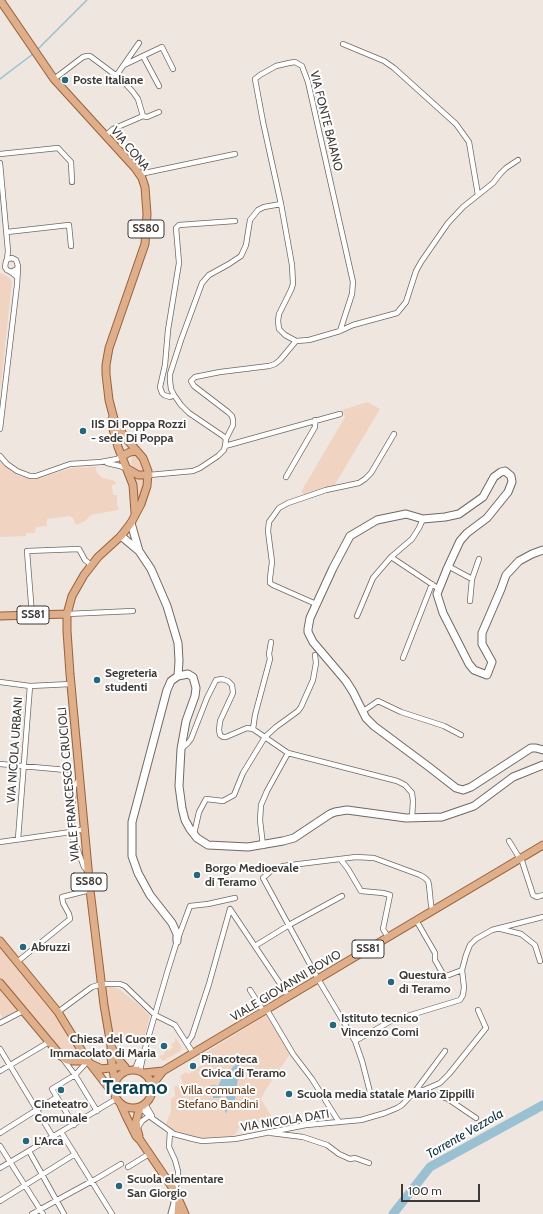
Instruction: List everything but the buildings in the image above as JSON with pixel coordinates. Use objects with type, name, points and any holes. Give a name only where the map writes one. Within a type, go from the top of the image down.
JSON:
[{"type":"main road","name":"VIA CONA","points":[[0,0],[53,77],[140,174],[145,187],[147,214],[146,240],[115,329],[108,356],[106,374],[114,434],[128,469]]},
{"type":"main road","name":"VIA CONA","points":[[111,411],[118,428],[143,458],[148,475]]},
{"type":"main road","points":[[122,456],[130,452],[137,451]]},
{"type":"main road","points":[[128,469],[138,475],[148,475]]},
{"type":"main road","name":"SS80","points":[[128,469],[133,485],[135,515]]},
{"type":"main road","name":"SS80","points":[[67,614],[69,603],[74,592],[91,565],[121,536],[131,523],[147,486],[148,475]]},
{"type":"main road","name":"SS81","points":[[0,616],[67,614]]},
{"type":"main road","name":"VIALE FRANCESCO CRUCIOLI","points":[[67,614],[68,649],[88,871],[115,1082]]},
{"type":"main road","name":"VIALE GIOVANNI BOVIO","points":[[163,1071],[543,845]]},
{"type":"main road","points":[[0,941],[58,1012],[89,1062],[113,1091],[136,1136],[174,1190],[185,1214]]},
{"type":"main road","points":[[1,985],[61,1056],[67,1060],[73,1062],[89,1062],[102,1069],[112,1067],[135,1070],[149,1078],[152,1085],[151,1096],[143,1105],[136,1122],[140,1140]]},
{"type":"main road","name":"VIALE FRANCESCO CRUCIOLI","points":[[111,1046],[119,1060],[135,1070]]},
{"type":"main road","points":[[73,1062],[78,1058],[80,1049]]},
{"type":"main road","points":[[113,1091],[115,1082],[121,1074],[135,1070]]},
{"type":"main road","name":"SS81","points":[[135,1070],[163,1071]]},
{"type":"main road","name":"SS81","points":[[152,1085],[163,1071]]},
{"type":"main road","points":[[119,1102],[132,1108],[143,1105]]},
{"type":"main road","points":[[178,1200],[178,1214],[185,1214]]},
{"type":"street","points":[[116,76],[139,43]]},
{"type":"street","points":[[343,44],[384,61],[394,68],[456,124],[469,142],[478,195]]},
{"type":"street","points":[[124,65],[162,47],[173,69]]},
{"type":"street","points":[[53,77],[83,57],[86,56],[92,58],[116,76],[136,96],[143,116]]},
{"type":"street","points":[[143,56],[159,86]]},
{"type":"street","name":"VIA FONTE BAIANO","points":[[296,340],[285,335],[279,329],[279,314],[291,290],[293,274],[281,204],[263,122],[256,79],[276,66],[289,62],[295,62],[302,66],[308,82],[353,282],[352,294],[340,330]]},
{"type":"street","points":[[106,136],[113,128],[143,116],[147,117],[159,112]]},
{"type":"street","points":[[0,154],[58,148],[71,162],[72,182]]},
{"type":"street","points":[[140,174],[235,154]]},
{"type":"street","points":[[148,475],[200,468],[218,456],[226,446],[226,439],[233,425],[232,416],[194,386],[191,381],[192,379],[195,377],[220,372],[269,366],[280,360],[296,340],[309,340],[353,325],[397,313],[406,302],[416,271],[448,223],[493,183],[506,168],[518,160]]},
{"type":"street","points":[[0,163],[9,259]]},
{"type":"street","points":[[226,439],[186,410],[174,396],[170,381],[171,367],[202,283],[209,275],[233,262],[240,256],[246,245],[250,220],[253,215],[264,207],[281,204]]},
{"type":"street","points":[[174,396],[164,395],[160,387],[165,365],[168,330],[179,263],[176,228],[179,225],[235,221]]},
{"type":"street","points":[[7,232],[69,225],[71,246]]},
{"type":"street","points":[[0,429],[18,268],[18,261],[9,259]]},
{"type":"street","points":[[9,259],[5,263],[5,267],[17,277]]},
{"type":"street","points":[[11,272],[18,268]]},
{"type":"street","points":[[226,446],[340,414]]},
{"type":"street","points":[[286,477],[315,428],[315,420]]},
{"type":"street","points":[[316,604],[270,583],[272,562],[268,531],[269,522],[279,508],[288,503],[326,490],[359,483],[365,479],[371,473],[394,434]]},
{"type":"street","points":[[0,456],[12,468],[22,474],[30,476],[42,475],[70,464],[101,462],[117,459],[122,456]]},
{"type":"street","points":[[101,462],[116,464],[128,469]]},
{"type":"street","points":[[543,550],[519,560],[506,574],[482,633],[482,644],[492,662],[487,675],[474,670],[469,664],[443,613],[437,594],[460,541],[467,533],[487,518],[508,492],[512,482],[511,476],[506,472],[501,472],[494,477],[483,497],[459,514],[423,519],[406,514],[377,520],[350,536],[333,568],[308,624],[308,632],[314,644],[346,681],[366,718],[374,726],[456,788],[463,790],[471,787],[531,748],[540,749],[543,754]]},
{"type":"street","points":[[357,616],[373,578],[390,557],[412,539],[423,519]]},
{"type":"street","points":[[131,523],[139,551]]},
{"type":"street","points":[[121,536],[139,551],[151,569],[167,606],[178,643],[178,676]]},
{"type":"street","points":[[32,615],[27,551],[79,549],[85,560],[91,565]]},
{"type":"street","points":[[390,557],[439,589]]},
{"type":"street","points":[[470,601],[472,579],[479,558]]},
{"type":"street","points":[[448,566],[472,579]]},
{"type":"street","points":[[402,658],[432,584]]},
{"type":"street","points":[[67,614],[133,611]]},
{"type":"street","points":[[253,729],[255,715],[270,659],[269,654],[271,642]]},
{"type":"street","points":[[194,834],[199,812],[206,799],[223,801],[234,795],[243,773],[265,738],[301,707],[313,680],[316,663],[315,655]]},
{"type":"street","points":[[177,941],[175,928],[150,895],[138,873],[132,856],[132,822],[167,690],[171,682],[178,676],[188,674],[193,677],[196,688],[195,696],[186,721],[181,749],[179,786],[182,808],[186,824],[202,842],[208,845],[248,847],[263,846],[294,838],[330,814],[348,810],[412,818],[442,817],[479,803],[512,777],[542,764]]},
{"type":"street","points":[[181,749],[191,739],[207,698],[216,680],[222,679],[228,681],[232,685],[233,693],[220,721],[220,735],[226,737],[247,728],[253,729],[288,753],[397,780],[405,785],[412,793],[412,818]]},
{"type":"street","points":[[0,682],[30,686],[71,684]]},
{"type":"street","name":"VIA NICOLA URBANI","points":[[18,839],[30,686]]},
{"type":"street","points":[[362,712],[378,700],[402,712],[444,726],[461,735]]},
{"type":"street","points":[[263,846],[260,820],[261,806],[266,791],[288,753]]},
{"type":"street","points":[[0,764],[66,770]]},
{"type":"street","points":[[80,779],[74,786],[70,832],[84,867],[88,871]]},
{"type":"street","points":[[0,842],[84,829]]},
{"type":"street","points":[[509,841],[520,858],[533,895],[537,897],[543,895]]},
{"type":"street","points":[[371,1096],[355,1041],[318,980],[263,878],[272,870],[284,866],[356,857],[374,858],[425,878],[428,881],[433,911]]},
{"type":"street","points":[[341,860],[361,891],[390,895],[383,929],[388,937]]},
{"type":"street","points":[[17,962],[70,919],[62,897],[90,890]]},
{"type":"street","points":[[255,946],[289,925],[342,896]]},
{"type":"street","points":[[135,1070],[143,1056],[177,941],[190,906],[235,898]]},
{"type":"street","points":[[187,1043],[192,1036],[209,984],[230,909],[289,996]]},
{"type":"street","points":[[355,1041],[390,1021],[460,1000],[463,996],[464,987],[462,970],[470,945],[476,939],[492,930],[543,917]]},
{"type":"street","points":[[416,920],[435,953],[435,960],[443,974],[449,975],[462,970]]},
{"type":"street","points":[[501,928],[521,934],[535,945],[540,961]]},
{"type":"street","points":[[58,1012],[92,987],[102,984],[116,984],[125,986],[155,1015],[174,1025],[193,1053]]},
{"type":"street","points":[[250,990],[312,1079],[339,1122]]},
{"type":"street","points":[[424,1090],[440,1083],[486,1028],[478,1010]]},
{"type":"street","points":[[0,1023],[23,1011]]},
{"type":"street","points":[[0,1071],[49,1042]]},
{"type":"street","points":[[0,1049],[53,1137]]},
{"type":"street","name":"VIA NICOLA DATI","points":[[143,1105],[149,1116],[174,1134],[202,1140],[234,1139],[306,1125],[361,1120],[397,1108],[416,1090],[445,1051]]},
{"type":"street","points":[[61,1056],[75,1075],[97,1111]]},
{"type":"street","points":[[73,1123],[52,1089],[75,1075],[89,1062]]},
{"type":"street","points":[[416,1090],[424,1090],[448,1099],[476,1118]]},
{"type":"street","points":[[0,1133],[57,1097]]},
{"type":"street","points":[[0,1168],[53,1137],[73,1123],[119,1102]]},
{"type":"street","name":"VIA NICOLA DATI","points":[[143,1105],[154,1119]]},
{"type":"street","points":[[137,1129],[142,1121],[149,1116]]},
{"type":"street","points":[[170,1131],[169,1147],[178,1171],[178,1181],[174,1190],[175,1203],[172,1214]]},
{"type":"street","points":[[61,1132],[112,1214]]},
{"type":"street","points":[[267,1133],[303,1137],[327,1145],[339,1154],[350,1159],[355,1158],[369,1163]]},
{"type":"street","points":[[0,1146],[43,1214]]},
{"type":"street","points":[[29,1151],[64,1214]]},
{"type":"street","points":[[0,1201],[75,1154]]},
{"type":"street","points":[[128,1167],[149,1154]]},
{"type":"street","points":[[32,1214],[121,1164]]},
{"type":"green space","points":[[0,273],[7,276],[12,281],[0,393]]},
{"type":"green space","points":[[367,402],[380,409],[334,486],[305,495],[301,492],[345,417],[342,410]]},
{"type":"green space","points":[[132,456],[137,456],[140,460],[143,467],[143,472],[139,473],[133,469],[131,463]]},
{"type":"green space","points":[[0,459],[12,472],[22,477],[31,479],[72,468],[96,467],[96,471],[101,477],[116,482],[116,484],[112,485],[113,495],[117,495],[118,510],[91,515],[85,521],[76,525],[73,518],[69,516],[47,519],[47,526],[36,527],[35,533],[26,533],[26,536],[0,537]]},
{"type":"green space","points":[[136,478],[145,480],[143,490],[137,504]]},
{"type":"green space","points":[[0,941],[42,992],[80,1054],[78,1058],[67,1060],[23,1011],[4,1021],[0,1013]]},
{"type":"green space","points":[[104,986],[119,989],[150,1016],[144,1039],[134,1036],[132,1042],[118,1040],[117,1035],[113,1035]]},
{"type":"green space","name":"Villa comunale Stefano Bandini","points":[[268,1014],[290,1054],[266,1089],[261,1099],[273,1119],[241,1125],[235,1135],[231,1137],[192,1137],[165,1126],[171,1111],[171,1099],[175,1096],[174,1087],[183,1083],[180,1076],[186,1072],[188,1074],[209,1060],[205,1053]]},
{"type":"green space","points":[[175,1037],[182,1050],[163,1061],[159,1057],[164,1055],[167,1049],[169,1051],[173,1047],[171,1045],[175,1041]]},
{"type":"water","points":[[238,1062],[240,1068],[235,1100],[231,1109],[228,1108],[226,1114],[224,1107],[226,1096],[224,1095],[219,1098],[213,1098],[210,1094],[212,1091],[207,1087],[213,1085],[218,1086],[223,1076],[228,1078],[231,1076],[230,1073],[232,1068]]},
{"type":"waterway","points":[[37,50],[87,0]]},
{"type":"waterway","points":[[0,79],[33,54]]},
{"type":"waterway","name":"Torrente Vezzola","points":[[393,1214],[430,1167],[543,1105]]},
{"type":"place","name":"Poste Italiane","points":[[65,80]]},
{"type":"place","name":"IIS Di Poppa Rozzi - sede Di Poppa","points":[[83,431]]},
{"type":"place","name":"Segreteria studenti","points":[[97,680]]},
{"type":"place","name":"Borgo Medioevale di Teramo","points":[[197,875]]},
{"type":"place","name":"Abruzzi","points":[[23,947]]},
{"type":"place","name":"Questura di Teramo","points":[[391,982]]},
{"type":"place","name":"Istituto tecnico Vincenzo Comi","points":[[333,1025]]},
{"type":"place","name":"Chiesa del Cuore Immacolato di Maria","points":[[164,1046]]},
{"type":"place","name":"Pinacoteca Civica di Teramo","points":[[193,1066]]},
{"type":"place","name":"Cineteatro Comunale","points":[[61,1090]]},
{"type":"place","name":"Scuola media statale Mario Zippilli","points":[[289,1094]]},
{"type":"place","name":"L'Arca","points":[[26,1141]]},
{"type":"place","name":"Scuola elementare San Giorgio","points":[[119,1186]]},
{"type":"district","name":"Teramo","points":[[135,1088]]}]
